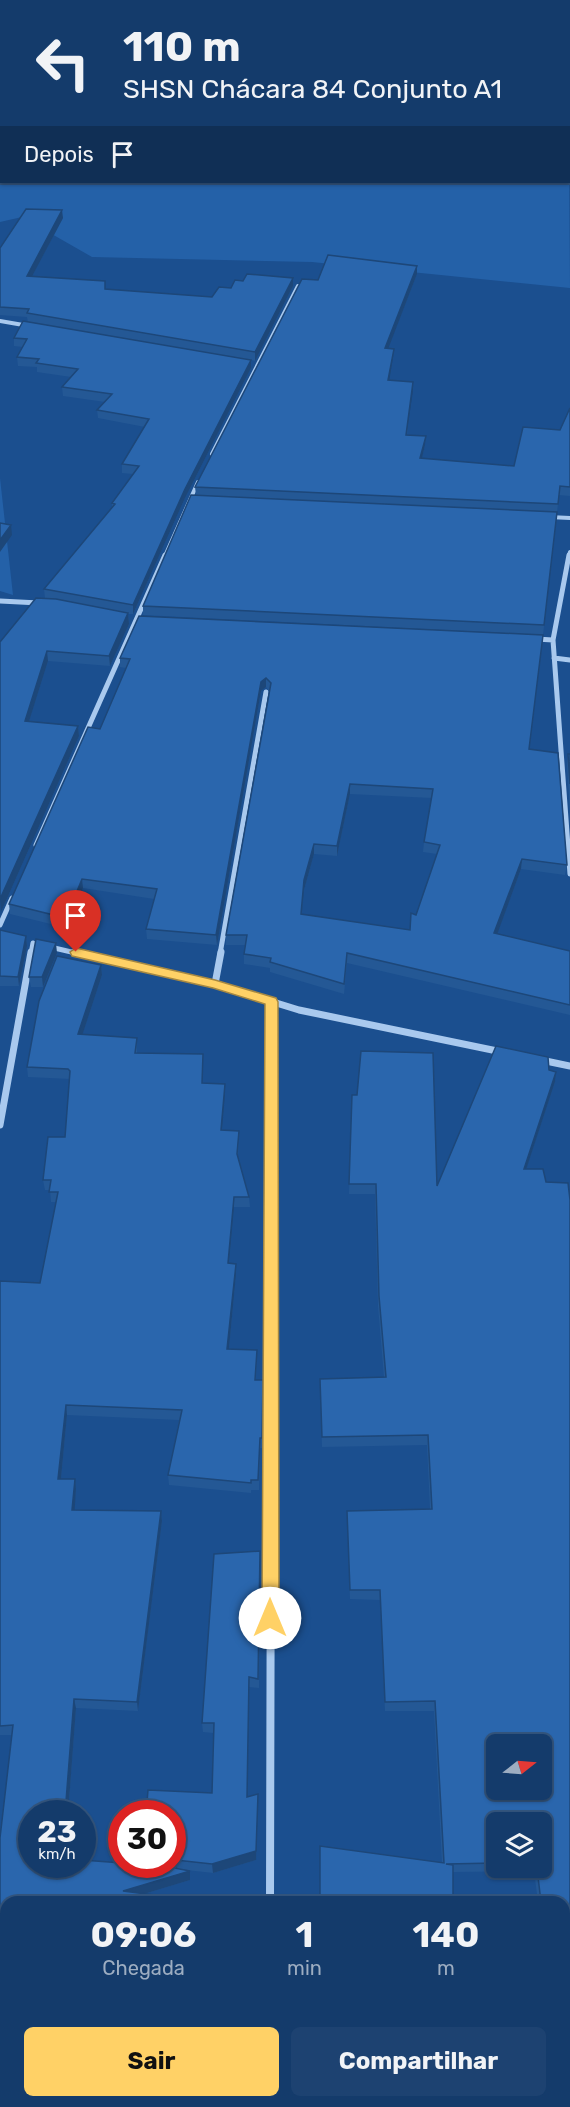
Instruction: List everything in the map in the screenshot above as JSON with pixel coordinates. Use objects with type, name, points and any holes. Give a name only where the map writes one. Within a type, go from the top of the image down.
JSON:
[{"type":"street","points":[[210,459],[298,286]]},
{"type":"street","points":[[0,321],[35,327]]},
{"type":"street","points":[[246,363],[257,365]]},
{"type":"street","points":[[34,849],[199,480]]},
{"type":"street","points":[[189,500],[201,501]]},
{"type":"street","points":[[546,517],[570,518]]},
{"type":"street","points":[[570,552],[553,640],[570,874]]},
{"type":"street","points":[[0,601],[47,603]]},
{"type":"street","points":[[125,618],[148,621]]},
{"type":"street","points":[[529,639],[553,640]]},
{"type":"street","points":[[554,658],[570,660]]},
{"type":"street","points":[[215,984],[266,692]]},
{"type":"street","points":[[0,925],[15,892]]},
{"type":"street","points":[[22,940],[215,984],[300,1010],[515,1055]]},
{"type":"street","points":[[0,1125],[33,943]]},
{"type":"street","points":[[270,1896],[272,1002]]},
{"type":"street","points":[[537,1059],[570,1066]]},
{"type":"shaded area","points":[[0,183],[569,183],[570,288],[312,262],[92,257],[22,217],[0,222]]},
{"type":"shaded area","points":[[0,478],[13,595],[0,591]]},
{"type":"building","points":[[26,209],[62,210],[27,276],[105,281],[105,289],[212,297],[219,287],[231,288],[235,280],[243,281],[247,274],[293,278],[255,352],[27,313],[29,309],[0,307],[0,248]]},
{"type":"building","points":[[328,255],[417,266],[385,348],[394,349],[388,380],[413,382],[406,435],[426,436],[420,458],[514,466],[523,427],[560,430],[570,408],[570,487],[560,486],[558,504],[195,487],[302,279],[318,280]]},
{"type":"building","points":[[23,321],[251,360],[185,489],[133,605],[44,589],[115,504],[112,503],[139,466],[122,464],[149,419],[97,410],[112,394],[62,387],[78,369],[36,363],[39,359],[17,357],[27,339],[14,338]]},
{"type":"building","points":[[191,495],[557,512],[544,625],[143,606]]},
{"type":"building","points":[[0,523],[11,525],[0,540]]},
{"type":"building","points":[[36,598],[56,599],[128,613],[109,656],[47,651],[25,721],[78,726],[0,899],[0,642]]},
{"type":"building","points":[[139,616],[543,635],[529,749],[558,753],[567,865],[522,859],[494,933],[570,951],[570,1005],[347,953],[344,984],[270,962],[271,958],[244,954],[247,935],[226,935],[271,683],[266,678],[261,682],[216,935],[146,929],[157,889],[82,879],[66,918],[9,904],[88,727],[100,729],[130,659],[120,658]],"holes":[[[350,784],[433,789],[424,842],[440,845],[416,915],[411,913],[410,930],[301,914],[304,880],[314,844],[337,846]]]},
{"type":"building","points":[[568,754],[570,754],[570,784]]},
{"type":"building","points":[[0,930],[26,936],[18,977],[0,976]]},
{"type":"building","points":[[36,939],[56,943],[42,977],[29,977]]},
{"type":"building","points":[[57,956],[101,965],[78,1034],[137,1038],[135,1053],[203,1054],[202,1083],[225,1084],[221,1130],[239,1131],[237,1154],[249,1197],[234,1197],[228,1263],[236,1264],[227,1349],[257,1350],[255,1380],[263,1380],[262,1438],[260,1438],[258,1480],[251,1480],[251,1483],[168,1475],[182,1410],[66,1405],[58,1479],[75,1479],[72,1510],[161,1511],[137,1702],[74,1699],[66,1800],[18,1800],[18,1878],[96,1878],[96,1861],[108,1862],[108,1878],[167,1878],[123,1891],[161,1896],[0,1896],[0,1838],[13,1725],[0,1726],[0,1281],[40,1283],[58,1192],[49,1192],[51,1180],[43,1180],[48,1137],[65,1137],[70,1071],[68,1069],[27,1067],[39,1001]]},
{"type":"building","points":[[496,1046],[548,1057],[549,1070],[556,1072],[524,1169],[543,1169],[546,1182],[568,1183],[570,1200],[570,1896],[540,1896],[538,1878],[552,1878],[552,1812],[486,1812],[486,1863],[446,1864],[453,1865],[453,1896],[320,1896],[320,1846],[444,1863],[435,1701],[385,1702],[380,1590],[350,1590],[347,1511],[432,1509],[428,1435],[322,1437],[320,1379],[386,1377],[379,1296],[376,1184],[349,1184],[352,1095],[357,1095],[361,1051],[433,1053],[437,1186]]},
{"type":"building","points":[[260,1551],[258,1679],[249,1677],[247,1797],[258,1794],[256,1851],[212,1864],[186,1861],[186,1800],[147,1800],[148,1790],[212,1793],[214,1723],[202,1723],[214,1554]]},
{"type":"route","points":[[76,952],[215,984],[272,1002],[270,1618]]}]
